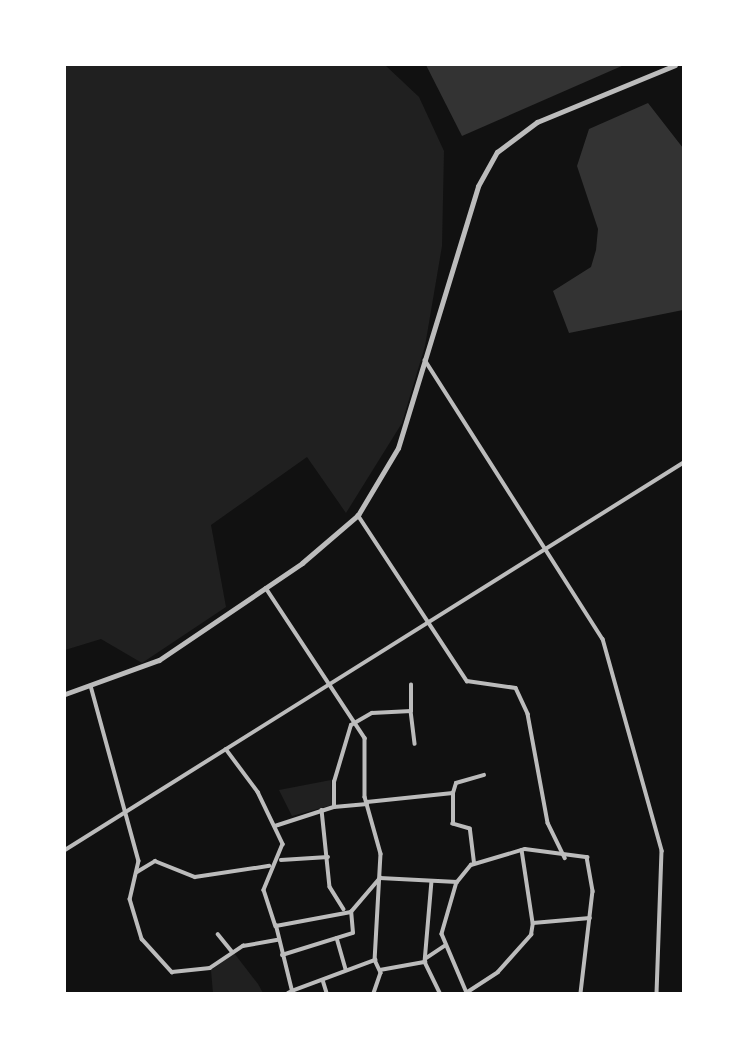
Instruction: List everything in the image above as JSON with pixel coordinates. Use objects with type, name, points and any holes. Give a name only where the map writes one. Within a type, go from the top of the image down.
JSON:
[{"type":"street","points":[[65,694],[159,660],[266,588],[358,515],[398,448],[478,186],[497,152],[537,122],[675,65]]},
{"type":"street","points":[[425,360],[603,639],[662,851],[657,993]]},
{"type":"street","points":[[65,850],[683,463]]},
{"type":"street","points":[[358,515],[467,681],[516,688],[528,714],[548,823],[565,858]]},
{"type":"street","points":[[266,588],[327,686],[365,738],[367,803],[380,878],[374,960],[380,970],[374,993]]},
{"type":"street","points":[[91,685],[139,860],[130,911],[142,939],[169,970],[210,968],[233,951],[277,940]]},
{"type":"street","points":[[411,685],[415,744]]},
{"type":"street","points":[[334,807],[334,782],[355,722],[372,713],[411,711]]},
{"type":"street","points":[[226,750],[275,826],[281,860]]},
{"type":"street","points":[[474,864],[470,829],[453,824],[453,793],[456,783],[484,775]]},
{"type":"street","points":[[275,826],[334,807],[416,792],[453,793]]},
{"type":"street","points":[[322,810],[332,893],[344,909],[351,912]]},
{"type":"street","points":[[522,849],[533,923],[531,935],[493,978],[466,993],[444,945],[443,927],[457,883],[474,864],[522,849],[565,858],[587,857],[591,918],[581,993]]},
{"type":"street","points":[[135,873],[155,861],[195,877],[270,866],[281,860],[328,857]]},
{"type":"street","points":[[270,866],[264,890],[276,926],[290,992],[374,960]]},
{"type":"street","points":[[380,878],[457,883]]},
{"type":"street","points":[[282,956],[353,933],[351,912],[380,878]]},
{"type":"street","points":[[432,881],[425,961],[440,993]]},
{"type":"street","points":[[276,926],[344,909]]},
{"type":"street","points":[[533,923],[591,918]]},
{"type":"street","points":[[218,934],[233,951]]},
{"type":"street","points":[[337,939],[346,971]]},
{"type":"street","points":[[380,970],[425,961],[444,945]]},
{"type":"street","points":[[323,980],[327,993]]},
{"type":"shaded area","points":[[65,65],[385,65],[419,97],[444,151],[442,246],[425,346],[402,423],[346,513],[307,457],[211,525],[226,607],[142,663],[101,639],[65,650]]},
{"type":"shaded area","points":[[426,65],[624,65],[462,136]]},
{"type":"shaded area","points":[[648,103],[683,148],[683,310],[569,333],[553,291],[591,267],[596,250],[598,229],[577,166],[589,129]]},
{"type":"shaded area","points":[[331,780],[332,805],[292,816],[279,790]]},
{"type":"shaded area","points":[[234,953],[263,993],[213,993],[211,970]]}]
